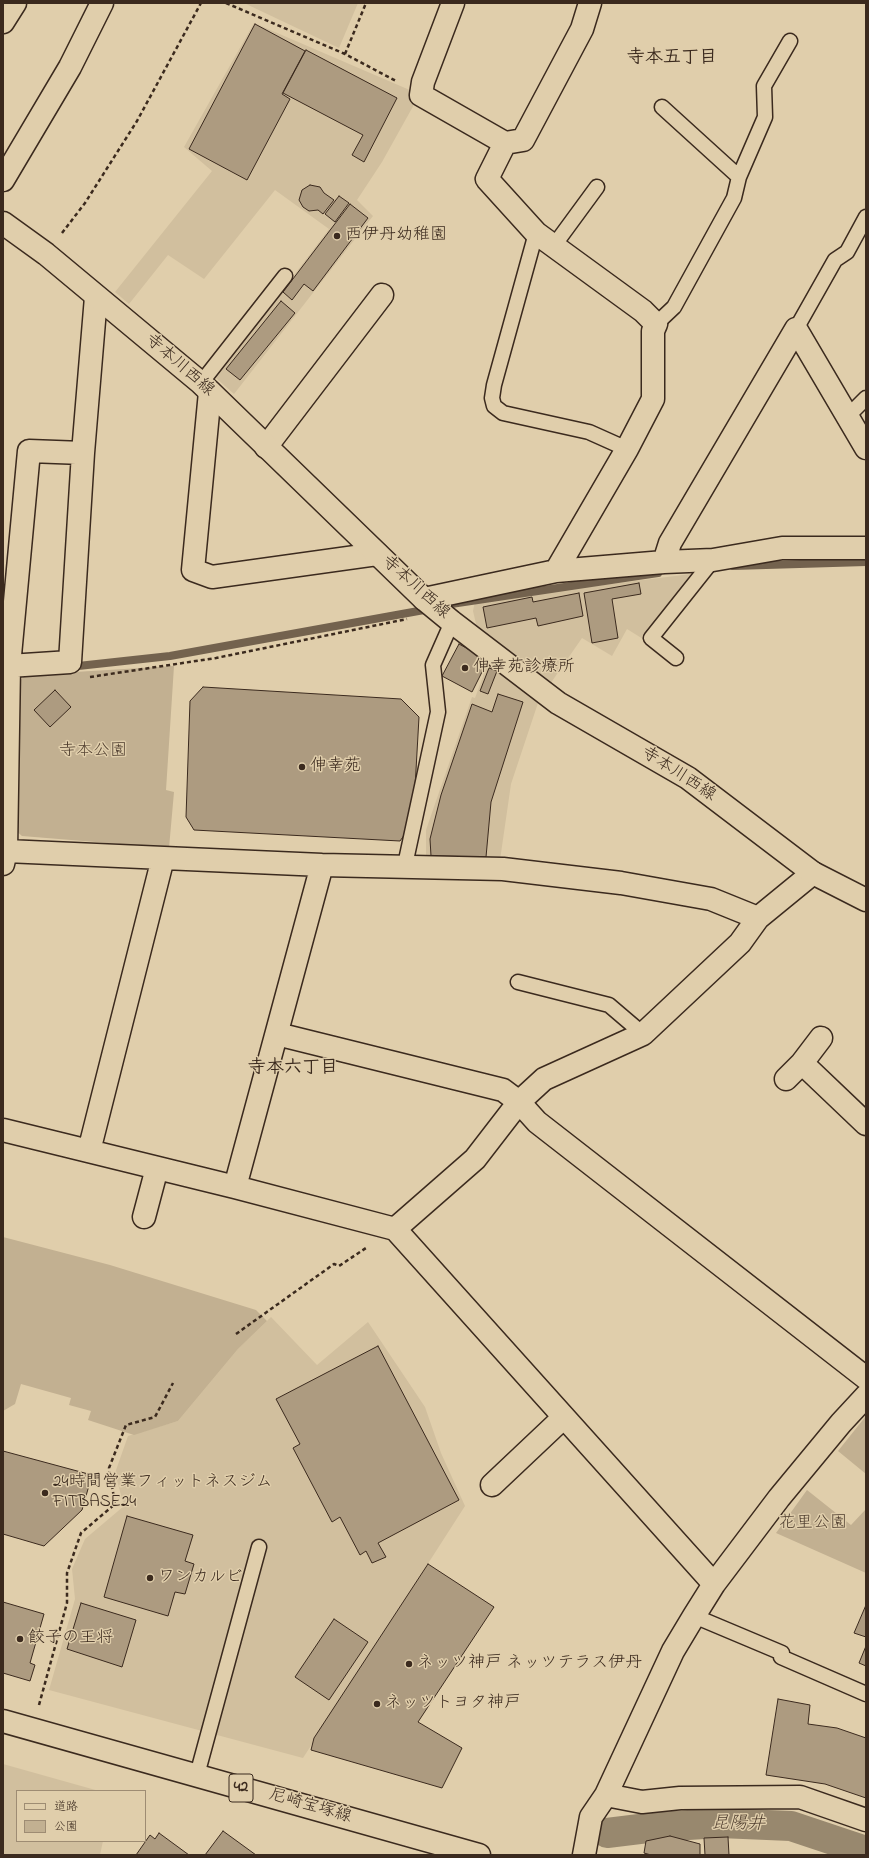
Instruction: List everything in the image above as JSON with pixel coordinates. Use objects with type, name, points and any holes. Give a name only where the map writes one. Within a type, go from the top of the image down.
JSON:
[{"type":"street","points":[[3,22],[15,3]]},
{"type":"street","points":[[3,180],[70,67],[102,3]]},
{"type":"street","points":[[453,3],[421,90],[421,95],[505,143],[523,140],[582,29],[590,3]]},
{"type":"street","points":[[505,143],[487,179],[536,233],[553,247],[642,311],[656,324],[653,331],[653,399],[627,449],[556,571]]},
{"type":"street","name":"寺本川西線","points":[[3,223],[46,254],[205,388],[438,611],[558,703],[688,778],[812,873],[866,900]]},
{"type":"street","points":[[266,447],[382,295]]},
{"type":"street","points":[[6,666],[70,662],[83,453],[96,297]]},
{"type":"street","points":[[664,562],[670,543],[796,329],[866,448]]},
{"type":"street","points":[[205,388],[193,570],[212,576],[377,554]]},
{"type":"street","points":[[83,453],[30,451],[6,666],[5,858],[163,858],[503,869],[621,882],[711,900],[758,918]]},
{"type":"street","points":[[438,611],[556,571],[664,562],[713,560],[782,548],[866,548]]},
{"type":"street","points":[[89,1151],[163,858]]},
{"type":"street","points":[[235,1187],[322,864]]},
{"type":"street","points":[[395,1229],[475,1159],[519,1102],[544,1079],[643,1034],[740,943],[758,918],[812,873]]},
{"type":"street","points":[[277,1034],[503,1090],[519,1102],[537,1122],[866,1378]]},
{"type":"street","points":[[786,1079],[802,1063],[821,1038]]},
{"type":"street","points":[[802,1063],[866,1124]]},
{"type":"street","points":[[3,1130],[235,1187],[395,1229],[714,1584]]},
{"type":"street","points":[[144,1217],[157,1168]]},
{"type":"street","points":[[584,1855],[591,1817],[606,1795],[673,1651],[694,1616],[714,1584],[779,1498],[841,1423],[865,1399]]},
{"type":"street","points":[[492,1485],[564,1417]]},
{"type":"street","name":"尼崎宝塚線","points":[[3,1721],[196,1775],[454,1852],[479,1855]]},
{"type":"street","points":[[606,1795],[642,1802],[680,1798],[800,1798],[866,1820]]},
{"type":"lane","points":[[656,324],[674,307],[734,198],[739,176],[765,117],[764,86],[790,41]]},
{"type":"lane","points":[[662,107],[739,176]]},
{"type":"lane","points":[[553,247],[597,187]]},
{"type":"lane","points":[[796,329],[835,260],[847,252],[866,217]]},
{"type":"lane","points":[[536,233],[494,385],[492,398],[494,406],[503,413],[590,432],[627,449]]},
{"type":"lane","points":[[205,388],[285,276]]},
{"type":"lane","points":[[847,416],[866,398]]},
{"type":"lane","points":[[676,658],[651,638],[713,560]]},
{"type":"lane","points":[[405,866],[438,712],[433,665],[438,611]]},
{"type":"lane","points":[[518,982],[609,1005],[643,1034]]},
{"type":"lane","points":[[196,1775],[259,1547]]},
{"type":"lane","points":[[694,1616],[782,1653],[781,1657],[866,1694]]},
{"type":"path","points":[[46,254],[85,203],[137,121],[201,3]]},
{"type":"path","points":[[226,3],[345,54],[397,82],[421,90]]},
{"type":"path","points":[[345,54],[366,3]]},
{"type":"path","points":[[88,677],[216,658],[438,611]]},
{"type":"path","points":[[236,1334],[334,1264],[339,1266],[395,1229]]},
{"type":"path","points":[[32,1729],[67,1603],[67,1573],[81,1533],[115,1504],[109,1468],[126,1425],[155,1417],[173,1383]]},
{"type":"shaded area","points":[[244,3],[358,3],[339,48]]},
{"type":"shaded area","points":[[254,23],[412,91],[416,101],[382,162],[357,200],[373,216],[234,394],[216,378],[329,229],[275,190],[204,279],[168,255],[129,304],[115,292],[212,171],[184,147]]},
{"type":"shaded area","points":[[691,574],[643,639],[627,629],[612,656],[582,638],[539,700],[511,784],[500,860],[426,858],[426,830],[472,697],[475,698],[494,646],[477,628],[473,611],[475,601]]},
{"type":"shaded area","points":[[271,1317],[317,1365],[368,1322],[425,1407],[441,1453],[465,1506],[303,1758],[49,1690],[75,1599],[72,1569],[85,1539],[124,1506],[115,1473],[128,1436],[178,1421],[238,1349]]},
{"type":"shaded area","points":[[3,1764],[95,1790],[16,1790],[16,1842],[103,1842],[100,1855],[3,1855]]},
{"type":"green space","name":"寺本公園","points":[[174,666],[166,790],[174,792],[169,848],[22,836],[15,830],[18,683],[25,675]]},
{"type":"green space","points":[[3,1237],[110,1265],[256,1310],[267,1321],[238,1349],[178,1421],[134,1435],[88,1420],[91,1411],[69,1405],[71,1398],[21,1384],[15,1404],[3,1411]]},
{"type":"green space","points":[[866,1416],[866,1474],[838,1451]]},
{"type":"green space","name":"花里公園","points":[[807,1490],[851,1525],[866,1509],[866,1573],[776,1533]]},
{"type":"building","points":[[255,24],[305,51],[282,94],[290,99],[247,180],[189,149]]},
{"type":"building","points":[[306,50],[397,98],[364,162],[352,155],[363,135],[283,93]]},
{"type":"building","points":[[310,185],[320,187],[324,193],[334,200],[323,214],[318,210],[309,211],[303,207],[299,200],[302,190]]},
{"type":"building","points":[[339,196],[349,203],[335,222],[325,214]]},
{"type":"building","points":[[350,204],[368,218],[313,291],[304,284],[292,300],[283,292]]},
{"type":"building","points":[[281,301],[295,313],[240,380],[226,369]]},
{"type":"building","points":[[639,583],[641,594],[612,599],[618,638],[592,643],[584,593]]},
{"type":"building","points":[[579,593],[583,616],[538,626],[536,618],[487,628],[483,607],[532,597],[533,602]]},
{"type":"building","name":"伸幸苑診療所","points":[[459,644],[488,660],[472,692],[442,676]]},
{"type":"building","points":[[489,668],[497,671],[488,694],[480,691]]},
{"type":"building","name":"伸幸苑","points":[[203,687],[401,699],[419,717],[413,823],[400,841],[194,830],[186,817],[190,701]]},
{"type":"building","points":[[55,690],[71,707],[50,727],[34,710]]},
{"type":"building","points":[[498,694],[523,702],[491,802],[486,857],[431,856],[430,839],[441,795],[472,704],[492,712]]},
{"type":"building","points":[[378,1346],[459,1500],[378,1543],[386,1557],[372,1563],[366,1551],[360,1555],[340,1517],[332,1522],[293,1448],[300,1444],[276,1399]]},
{"type":"building","name":"24時間営業フィットネスジム FITBASE24","points":[[3,1451],[92,1475],[82,1510],[44,1546],[3,1534]]},
{"type":"building","name":"ワンカルビ","points":[[127,1516],[193,1535],[185,1561],[194,1564],[185,1594],[175,1592],[168,1616],[104,1597]]},
{"type":"building","name":"ネッツ神戸 ネッツテラス伊丹","points":[[428,1564],[494,1607],[418,1722],[462,1748],[442,1788],[311,1750],[314,1738]]},
{"type":"building","name":"餃子の王将","points":[[3,1602],[44,1614],[30,1663],[35,1665],[30,1681],[3,1673]]},
{"type":"building","points":[[81,1603],[136,1620],[122,1667],[67,1649]]},
{"type":"building","points":[[866,1605],[866,1637],[854,1633]]},
{"type":"building","points":[[334,1619],[368,1642],[329,1700],[295,1677]]},
{"type":"building","points":[[866,1646],[866,1666],[859,1663]]},
{"type":"building","points":[[778,1699],[810,1705],[808,1724],[837,1728],[866,1738],[866,1798],[825,1784],[766,1775]]},
{"type":"building","points":[[223,1831],[256,1855],[205,1855]]},
{"type":"building","points":[[159,1833],[189,1855],[136,1855],[150,1835],[155,1839]]},
{"type":"building","points":[[670,1836],[700,1844],[700,1855],[651,1855],[644,1853],[646,1841]]},
{"type":"building","points":[[728,1837],[729,1855],[705,1855],[704,1838]]},
{"type":"waterway","points":[[733,566],[866,562]]},
{"type":"waterway","points":[[451,604],[658,573]]},
{"type":"waterway","points":[[69,667],[170,656],[424,610]]},
{"type":"waterway","name":"昆陽井","points":[[607,1833],[656,1827],[720,1823],[791,1826],[866,1851]]},
{"type":"place","name":"西伊丹幼稚園","points":[[337,236]]},
{"type":"place","name":"伸幸苑診療所","points":[[465,668]]},
{"type":"place","name":"伸幸苑","points":[[302,767]]},
{"type":"place","name":"24時間営業フィットネスジム FITBASE24","points":[[45,1493]]},
{"type":"place","name":"ワンカルビ","points":[[150,1578]]},
{"type":"place","name":"餃子の王将","points":[[20,1639]]},
{"type":"place","name":"ネッツ神戸 ネッツテラス伊丹","points":[[409,1664]]},
{"type":"place","name":"ネッツトヨタ神戸","points":[[377,1704]]},
{"type":"district","name":"寺本五丁目","points":[[672,59]]},
{"type":"district","name":"寺本六丁目","points":[[293,1069]]}]
